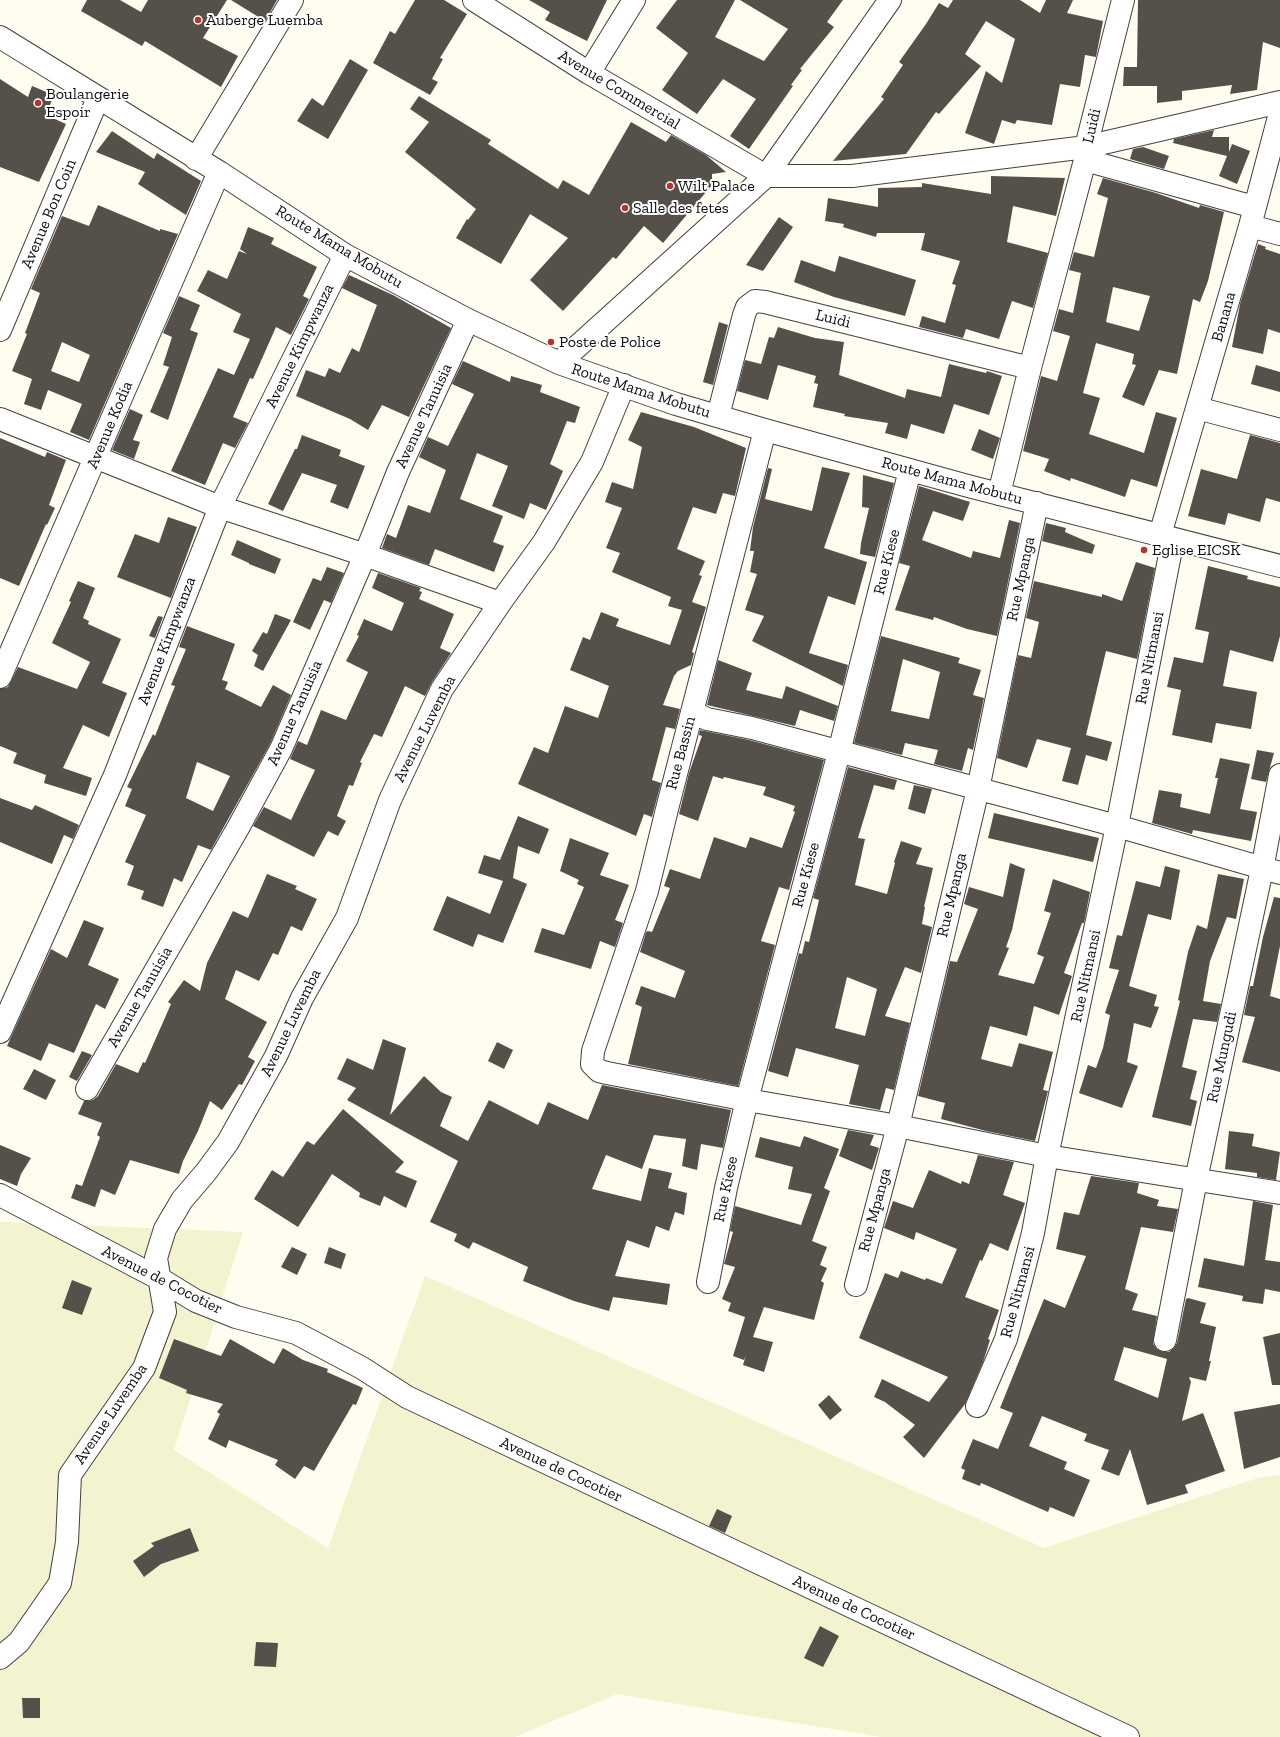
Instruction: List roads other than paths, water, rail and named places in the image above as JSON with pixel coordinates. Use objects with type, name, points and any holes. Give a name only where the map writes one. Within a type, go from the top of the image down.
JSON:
[{"type":"street","points":[[196,159],[292,0]]},
{"type":"street","name":"Avenue Commercial","points":[[474,0],[589,73],[766,176]]},
{"type":"street","points":[[589,73],[634,0]]},
{"type":"street","points":[[559,363],[766,176],[890,0]]},
{"type":"street","name":"Luidi","points":[[999,494],[1086,153],[1123,0]]},
{"type":"street","name":"Route Mama Mobutu","points":[[0,37],[219,172],[345,255],[468,320],[559,363],[676,404],[765,430],[999,494],[1280,566]]},
{"type":"street","name":"Avenue Bon Coin","points":[[0,330],[98,98]]},
{"type":"street","points":[[766,176],[852,176],[1086,153],[1280,102]]},
{"type":"street","name":"Banana","points":[[1167,537],[1198,408],[1280,113]]},
{"type":"street","points":[[1086,153],[1252,216],[1280,234]]},
{"type":"street","name":"Avenue Kodia","points":[[0,676],[219,172]]},
{"type":"street","name":"Avenue Kimpwanza","points":[[0,1032],[115,774],[220,507],[345,255]]},
{"type":"street","name":"Luidi","points":[[718,416],[744,315],[747,307],[755,301],[765,302],[1030,368]]},
{"type":"street","name":"Avenue Tanuisia","points":[[86,1089],[238,828],[280,749],[365,555],[398,472],[468,320]]},
{"type":"street","name":"Avenue Luvemba","points":[[0,1658],[19,1642],[60,1583],[66,1542],[70,1475],[144,1368],[165,1312],[156,1258],[165,1229],[182,1200],[206,1172],[228,1142],[276,1056],[302,998],[347,918],[390,800],[442,689],[500,603],[544,542],[592,462],[624,385]]},
{"type":"street","points":[[1198,408],[1280,430]]},
{"type":"street","points":[[0,419],[220,507],[365,555],[500,603]]},
{"type":"street","name":"Rue Bassin","points":[[747,1100],[599,1072],[592,1064],[593,1051],[647,891],[765,430]]},
{"type":"street","name":"Rue Kiese","points":[[708,1282],[726,1188],[747,1100],[839,752],[910,470]]},
{"type":"street","name":"Rue Mpanga","points":[[856,1285],[898,1126],[978,789],[1037,504]]},
{"type":"street","name":"Rue Nitmansi","points":[[978,1406],[1006,1339],[1033,1233],[1047,1156],[1118,826],[1167,537]]},
{"type":"street","points":[[692,712],[707,718],[752,728],[1118,826],[1271,871]]},
{"type":"street","name":"Rue Mungudi","points":[[1165,1340],[1196,1180],[1271,871],[1280,775]]},
{"type":"street","points":[[747,1100],[898,1126],[1047,1156],[1280,1193]]},
{"type":"street","name":"Avenue de Cocotier","points":[[0,1195],[160,1279],[196,1301],[236,1317],[296,1333],[362,1368],[406,1397],[1128,1737]]},
{"type":"place","name":"Auberge Luemba","points":[[198,20]]},
{"type":"place","name":"Boulangerie Espoir","points":[[38,103]]},
{"type":"place","name":"Wilt Palace","points":[[670,186]]},
{"type":"place","name":"Salle des fetes","points":[[625,208]]},
{"type":"place","name":"Poste de Police","points":[[551,342]]},
{"type":"place","name":"Eglise EICSK","points":[[1144,550]]}]
